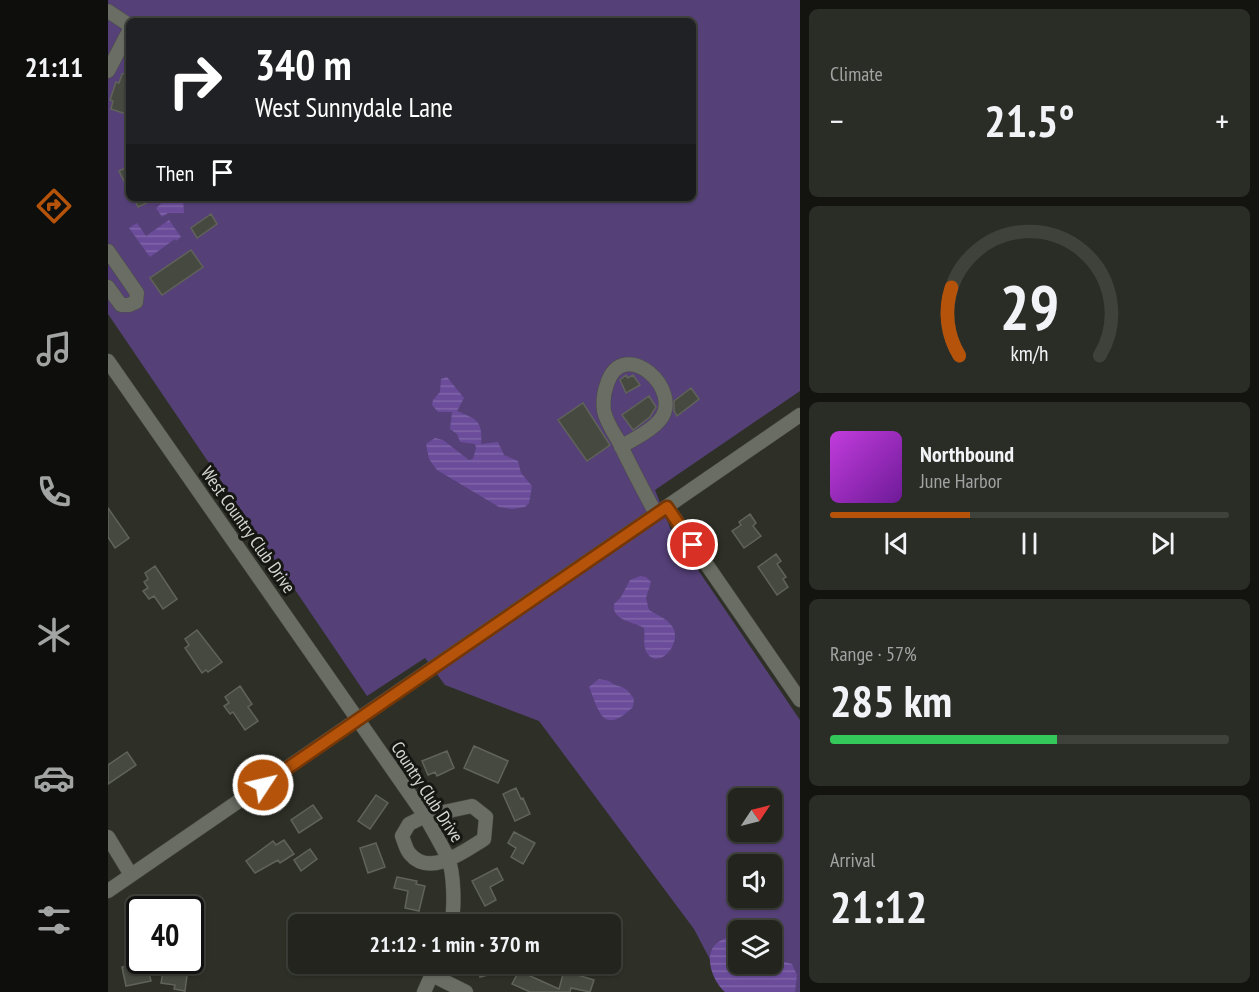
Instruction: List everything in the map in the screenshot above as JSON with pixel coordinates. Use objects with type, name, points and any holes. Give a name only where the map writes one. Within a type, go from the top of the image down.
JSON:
[{"type":"street","points":[[108,12],[126,23]]},
{"type":"street","points":[[108,71],[126,37]]},
{"type":"street","points":[[108,251],[137,293],[136,302],[121,305],[108,287]]},
{"type":"street","name":"West Country Club Drive","points":[[108,361],[357,720]]},
{"type":"street","points":[[621,447],[660,420],[663,413],[664,391],[660,383],[636,364],[621,365],[614,369],[609,376],[605,390],[604,411],[621,447],[661,510],[800,700]]},
{"type":"street","points":[[108,891],[800,415]]},
{"type":"street","name":"Country Club Drive","points":[[357,720],[425,816],[449,861],[453,914]]},
{"type":"street","points":[[472,806],[486,817],[484,838],[449,861],[424,863],[410,854],[402,836],[409,824],[425,816],[472,806]]},
{"type":"street","points":[[108,837],[131,875]]},
{"type":"street","points":[[424,992],[433,974]]},
{"type":"street","points":[[442,974],[466,992]]},
{"type":"shaded area","points":[[108,0],[800,0],[800,391],[655,490],[671,530],[800,720],[800,992],[727,992],[694,929],[539,721],[445,685],[425,658],[367,696],[108,314]]},
{"type":"shaded area","points":[[164,201],[183,201],[184,213],[168,213],[162,217],[156,208]]},
{"type":"shaded area","points":[[169,220],[181,237],[150,257],[129,228],[137,223],[146,236]]},
{"type":"shaded area","points":[[447,377],[464,398],[457,411],[473,419],[479,425],[481,444],[498,442],[504,455],[518,461],[521,473],[532,486],[529,503],[525,507],[512,509],[499,507],[437,470],[429,459],[426,444],[435,438],[443,440],[469,460],[473,459],[476,448],[475,444],[460,442],[457,434],[450,429],[452,412],[438,412],[432,405],[440,392],[441,379]]},
{"type":"shaded area","points":[[640,576],[646,577],[651,582],[646,598],[649,610],[667,621],[675,633],[675,640],[668,653],[656,659],[646,651],[644,628],[619,617],[614,610],[614,604],[621,597],[630,580]]},
{"type":"shaded area","points":[[599,679],[624,688],[634,699],[633,707],[623,716],[608,720],[599,711],[589,687]]},
{"type":"shaded area","points":[[728,938],[728,974],[782,974],[782,961],[792,964],[797,975],[795,992],[725,992],[713,976],[710,962],[712,949]]},
{"type":"building","points":[[126,73],[126,114],[111,109],[113,101],[110,100],[116,82],[119,83],[122,74]]},
{"type":"building","points":[[126,168],[126,185],[119,171]]},
{"type":"building","points":[[135,201],[151,201],[138,207]]},
{"type":"building","points":[[211,214],[217,224],[197,238],[191,228]]},
{"type":"building","points":[[191,250],[203,267],[162,295],[150,278]]},
{"type":"building","points":[[626,375],[628,378],[633,375],[640,385],[626,393],[620,380]]},
{"type":"building","points":[[691,388],[699,399],[677,416],[674,411],[674,401]]},
{"type":"building","points":[[649,396],[656,407],[650,417],[633,430],[622,415]]},
{"type":"building","points":[[583,403],[610,445],[587,461],[558,420]]},
{"type":"building","points":[[108,508],[129,538],[115,548],[108,537]]},
{"type":"building","points":[[750,514],[756,523],[753,526],[761,536],[744,548],[732,531],[741,525],[739,522]]},
{"type":"building","points":[[776,554],[781,561],[777,564],[786,577],[783,579],[788,587],[777,595],[758,567]]},
{"type":"building","points":[[155,566],[177,599],[163,609],[154,596],[149,599],[143,591],[148,588],[144,582],[148,579],[145,573]]},
{"type":"building","points":[[197,630],[222,662],[208,672],[206,670],[202,673],[185,648],[189,645],[185,639]]},
{"type":"building","points":[[240,686],[252,704],[248,707],[258,721],[245,730],[233,712],[230,714],[224,706],[229,703],[225,697]]},
{"type":"building","points":[[474,746],[508,761],[498,783],[464,768]]},
{"type":"building","points":[[447,751],[454,768],[437,776],[435,772],[428,775],[422,761]]},
{"type":"building","points":[[127,752],[136,765],[108,784],[108,765]]},
{"type":"building","points":[[516,788],[530,814],[515,821],[503,794]]},
{"type":"building","points":[[376,795],[388,803],[370,829],[358,821]]},
{"type":"building","points":[[313,805],[322,818],[299,833],[291,820]]},
{"type":"building","points":[[514,832],[535,843],[523,864],[511,857],[516,848],[508,843]]},
{"type":"building","points":[[284,840],[294,854],[280,863],[278,860],[255,873],[246,861],[273,841],[276,845]]},
{"type":"building","points":[[376,843],[385,867],[368,873],[360,848]]},
{"type":"building","points":[[310,849],[317,859],[301,871],[294,860]]},
{"type":"building","points":[[497,868],[503,880],[490,887],[496,900],[485,906],[472,881]]},
{"type":"building","points":[[397,877],[417,881],[416,884],[425,886],[419,911],[405,908],[408,891],[394,888]]},
{"type":"building","points":[[126,966],[126,974],[149,974],[151,981],[126,986],[122,967]]},
{"type":"building","points":[[163,974],[187,974],[185,991],[174,989],[175,985],[161,983]]},
{"type":"building","points":[[517,974],[526,974],[559,989],[563,974],[574,974],[594,980],[590,992],[571,988],[570,992],[530,992],[512,984]]},
{"type":"route","points":[[263,785],[667,507],[693,545]]}]
